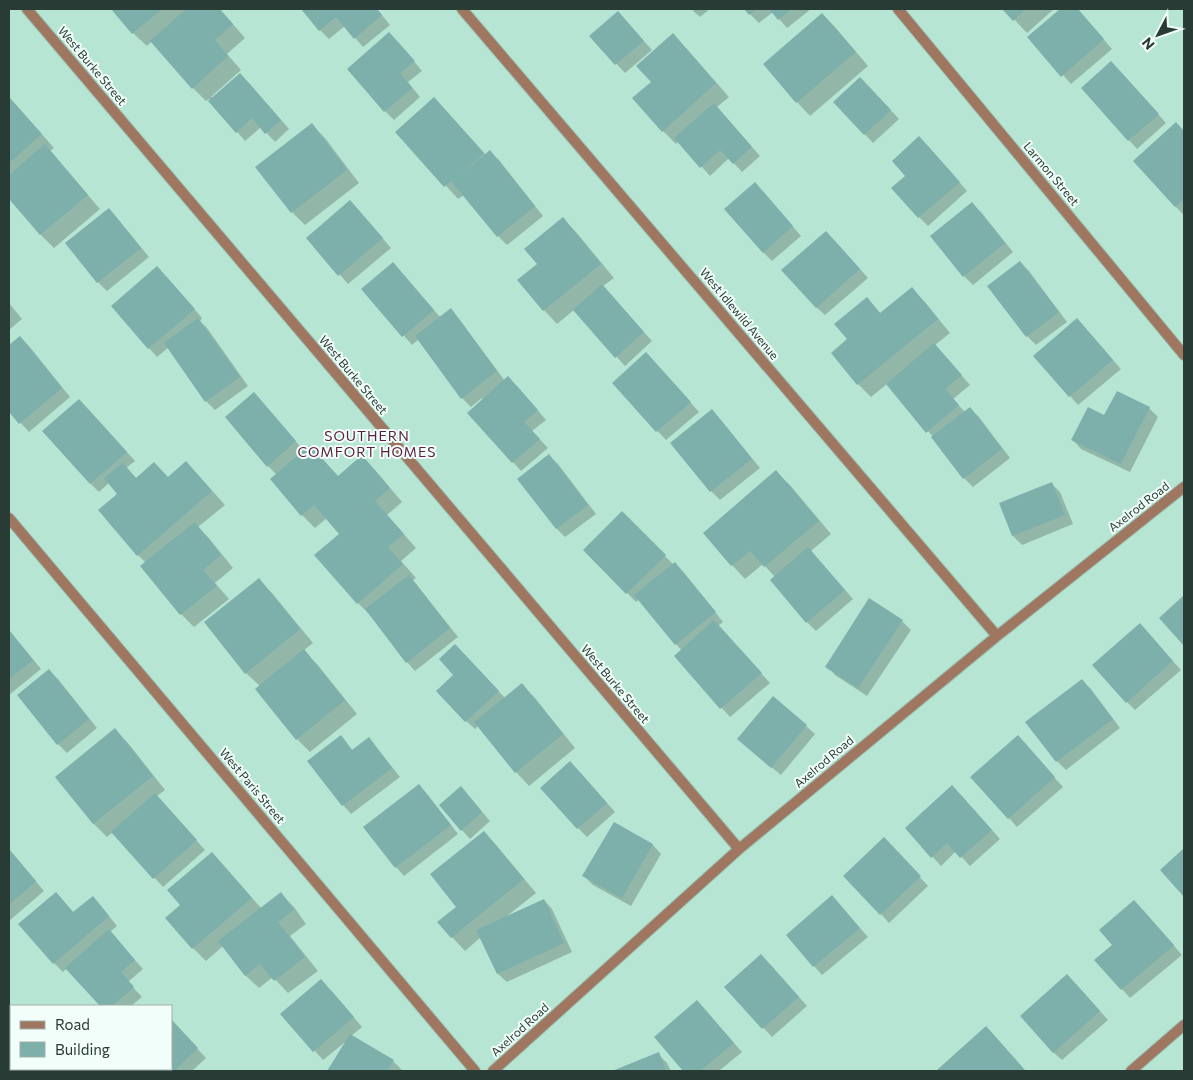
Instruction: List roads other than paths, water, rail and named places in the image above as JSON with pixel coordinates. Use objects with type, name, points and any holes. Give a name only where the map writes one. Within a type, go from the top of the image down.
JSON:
[{"type":"street","name":"West Burke Street","points":[[27,9],[739,849]]},
{"type":"street","name":"West Idlewild Avenue","points":[[462,9],[996,636]]},
{"type":"street","name":"Larmon Street","points":[[898,9],[1184,354]]},
{"type":"street","name":"Axelrod Road","points":[[493,1071],[739,849],[996,636],[1184,487]]},
{"type":"street","name":"West Paris Street","points":[[9,518],[475,1071]]},
{"type":"street","points":[[1131,1071],[1184,1025]]},
{"type":"district","name":"SOUTHERN COMFORT HOMES","points":[[367,444]]}]
